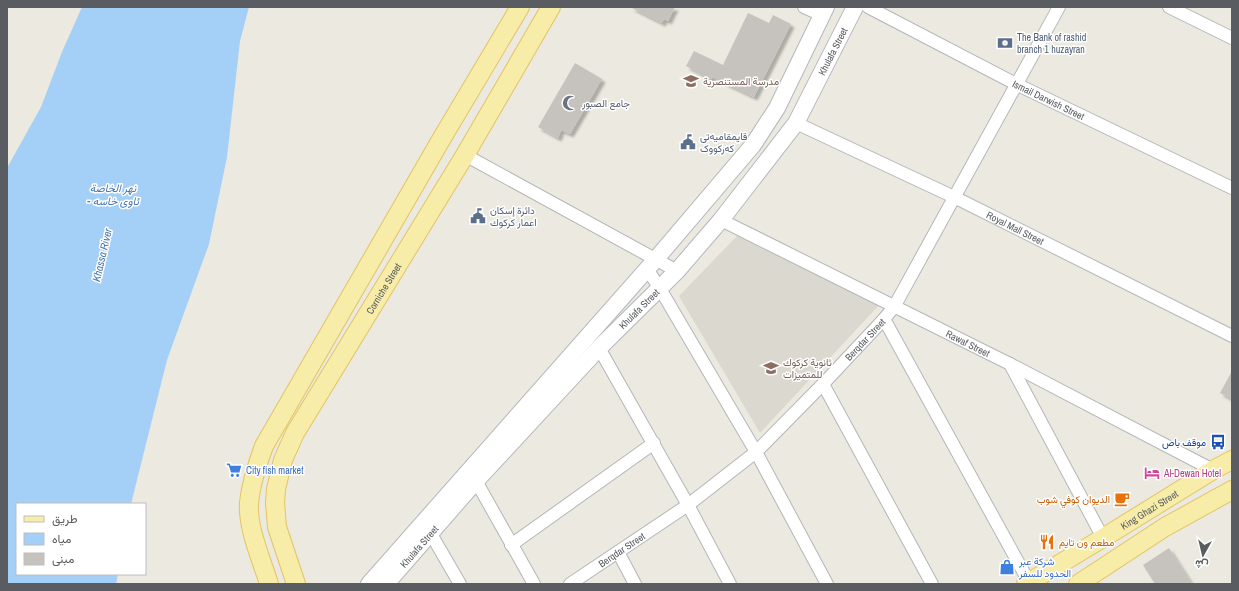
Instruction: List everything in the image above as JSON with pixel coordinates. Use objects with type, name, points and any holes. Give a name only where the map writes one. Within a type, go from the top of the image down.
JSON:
[{"type":"main road","points":[[269,584],[252,533],[249,505],[253,476],[264,446],[442,138],[520,7]]},
{"type":"main road","name":"Corniche Street","points":[[296,584],[277,527],[275,503],[276,489],[283,460],[296,433],[465,155],[551,7]]},
{"type":"main road","points":[[321,348],[340,359]]},
{"type":"main road","name":"King Ghazi Street","points":[[1027,583],[1213,470],[1232,460]]},
{"type":"main road","points":[[1078,584],[1165,527],[1232,490]]},
{"type":"main road","points":[[1153,507],[1165,527]]},
{"type":"street","points":[[369,584],[651,264],[753,145],[777,108],[824,11],[804,7]]},
{"type":"street","name":"Khulafa Street","points":[[386,584],[476,481],[599,348],[659,287],[677,271],[721,220],[796,123],[855,7]]},
{"type":"street","name":"Ismail Darwish Street","points":[[868,7],[1016,84],[1232,188]]},
{"type":"street","name":"Berqdar Street","points":[[570,584],[688,505],[756,452],[884,319],[894,306],[1059,7]]},
{"type":"street","points":[[1169,7],[1232,38]]},
{"type":"street","name":"Royal Mall Street","points":[[796,123],[954,197],[1232,336]]},
{"type":"street","points":[[465,155],[651,264],[677,271]]},
{"type":"street","name":"Rawaf Street","points":[[721,220],[1010,364],[1213,470]]},
{"type":"street","points":[[651,264],[659,287],[756,452],[827,584]]},
{"type":"street","points":[[884,319],[1027,583]]},
{"type":"street","points":[[599,348],[654,443],[730,584]]},
{"type":"street","points":[[1010,364],[1103,538]]},
{"type":"street","points":[[823,384],[932,584]]},
{"type":"street","points":[[511,545],[654,443]]},
{"type":"street","points":[[476,481],[534,584]]},
{"type":"street","points":[[431,534],[460,584]]},
{"type":"street","points":[[618,552],[635,584]]},
{"type":"shaded area","name":"ثانوية كركوك للمتميزات","points":[[738,235],[881,303],[760,433],[679,296]]},
{"type":"water","name":"نهر الخاصة - ئاوی خاسە","points":[[82,7],[249,7],[240,41],[227,157],[209,244],[167,360],[131,503],[16,503],[16,575],[118,575],[116,584],[7,584],[7,168],[41,107],[62,52]]},
{"type":"building","points":[[630,7],[675,7],[668,21],[664,19],[662,23]]},
{"type":"building","points":[[748,13],[769,23],[773,15],[791,24],[754,97],[712,77],[711,79],[686,66],[694,51],[723,65]]},
{"type":"building","name":"جامع الصبور","points":[[575,63],[602,79],[570,134],[561,130],[558,138],[538,127]]},
{"type":"building","points":[[1232,371],[1232,399],[1220,393]]},
{"type":"building","points":[[1169,548],[1192,584],[1155,584],[1143,565]]},
{"type":"place","name":"The Bank of rashid branch 1 huzayran","points":[[1005,43]]},
{"type":"place","name":"مدرسة المستنصرية","points":[[691,81]]},
{"type":"place","name":"جامع الصبور","points":[[570,103]]},
{"type":"place","name":"قایمقامیەتی کەرکووک","points":[[688,142]]},
{"type":"place","name":"دائرة إسكان اعمار كركوك","points":[[478,216]]},
{"type":"place","name":"ثانوية كركوك للمتميزات","points":[[771,368]]},
{"type":"place","name":"موقف باص","points":[[1218,442]]},
{"type":"place","name":"City fish market","points":[[234,470]]},
{"type":"place","name":"Al-Dewan Hotel","points":[[1152,473]]},
{"type":"place","name":"الديوان كوفي شوب","points":[[1122,499]]},
{"type":"place","name":"مطعم ون تايم","points":[[1047,542]]},
{"type":"place","name":"شركة عبر الحدود للسفر","points":[[1007,567]]},
{"type":"water label","name":"Khassa River","points":[[102,255]]}]
